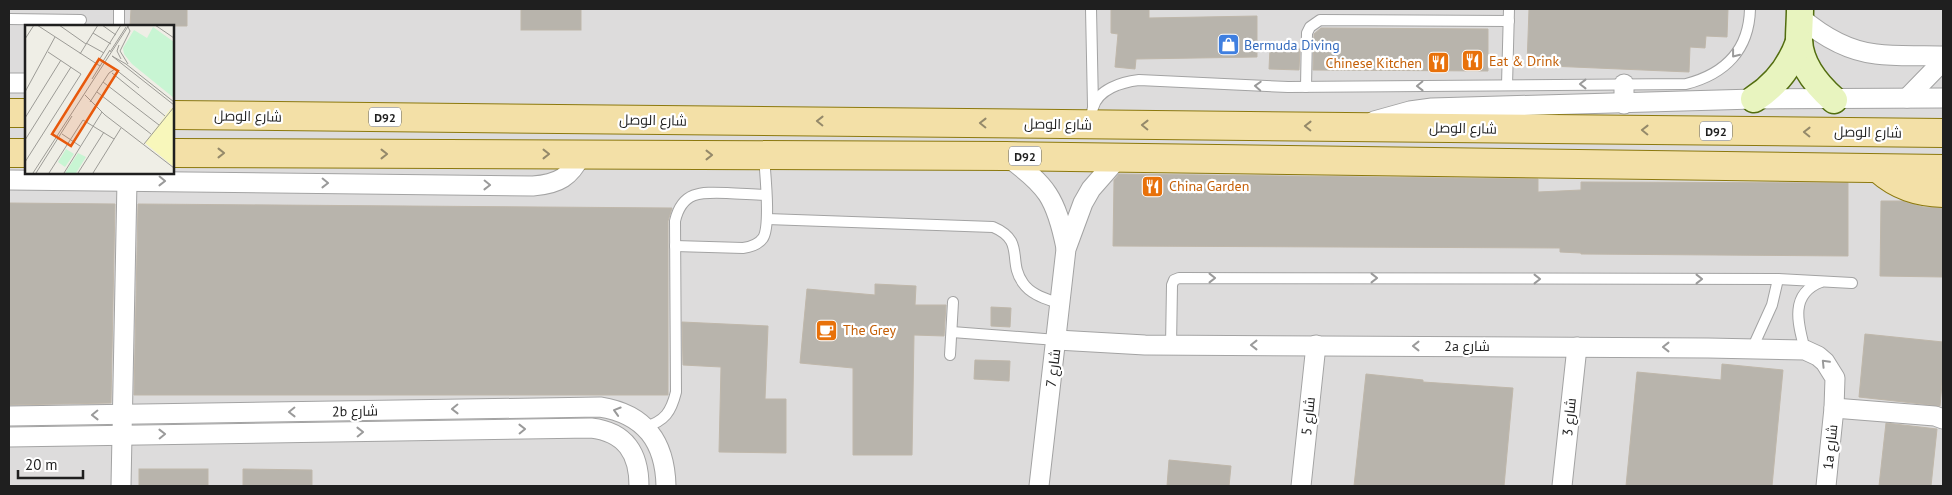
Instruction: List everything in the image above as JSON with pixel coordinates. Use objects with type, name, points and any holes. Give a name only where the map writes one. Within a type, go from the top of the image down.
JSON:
[{"type":"main road","points":[[9,113],[25,114]]},
{"type":"main road","name":"شارع الوصل","points":[[174,115],[1092,115],[1357,127],[1943,133]]},
{"type":"main road","points":[[9,153],[25,153]]},
{"type":"main road","name":"D92","points":[[174,153],[1119,157],[1943,169]]},
{"type":"main road","points":[[1878,168],[1889,178],[1902,185],[1916,190],[1943,193]]},
{"type":"street","points":[[1800,22],[1851,48],[1876,54],[1943,56]]},
{"type":"street","points":[[1754,99],[1777,81],[1794,56],[1800,22]]},
{"type":"street","points":[[1800,22],[1802,55],[1815,80],[1834,100]]},
{"type":"street","points":[[1907,98],[1943,61]]},
{"type":"street","points":[[9,83],[25,83]]},
{"type":"street","points":[[1624,84],[1624,104]]},
{"type":"street","points":[[1357,127],[1388,116],[1432,108],[1754,99],[1943,98]]},
{"type":"street","points":[[9,180],[549,185],[564,179],[575,168],[582,154]]},
{"type":"street","name":"شارع 7","points":[[1006,156],[1029,173],[1048,193],[1060,220],[1066,249]]},
{"type":"street","name":"شارع 7","points":[[1039,486],[1066,249],[1083,203],[1091,189],[1119,157]]},
{"type":"street","points":[[121,486],[127,181]]},
{"type":"street","name":"2a شارع","points":[[1057,340],[1171,346],[1316,345],[1805,350]]},
{"type":"street","name":"شارع 5","points":[[1301,486],[1316,345]]},
{"type":"street","name":"شارع 3","points":[[1562,486],[1576,347]]},
{"type":"street","points":[[1805,350],[1818,356],[1831,370],[1835,378],[1834,408],[1935,416],[1943,419]]},
{"type":"street","name":"2b شارع","points":[[9,416],[600,407],[624,413],[645,427],[659,448],[666,479]]},
{"type":"street","name":"1a شارع","points":[[1826,486],[1834,408]]},
{"type":"street","name":"2b شارع","points":[[9,437],[592,428],[612,433],[628,446],[634,455],[639,481]]},
{"type":"lane","points":[[119,9],[119,25]]},
{"type":"lane","points":[[1091,9],[1092,115]]},
{"type":"lane","points":[[1508,85],[1509,9]]},
{"type":"lane","points":[[1092,115],[1101,95],[1110,88],[1132,81],[1306,87],[1686,84],[1712,75],[1723,68],[1740,48],[1750,22],[1750,9]]},
{"type":"lane","points":[[9,19],[32,14],[80,20]]},
{"type":"lane","points":[[1306,87],[1307,33],[1310,27],[1320,20],[1508,21]]},
{"type":"lane","points":[[676,246],[750,248],[762,239],[766,232],[767,219],[764,155]]},
{"type":"lane","points":[[645,427],[657,423],[666,415],[673,405],[676,392],[675,221],[682,203],[698,193],[708,192],[766,195]]},
{"type":"lane","points":[[767,219],[993,227],[1001,231],[1012,243],[1018,274],[1023,283],[1030,291],[1060,304]]},
{"type":"lane","points":[[1171,346],[1172,285],[1174,280],[1179,278],[1778,279],[1852,284]]},
{"type":"lane","points":[[1752,349],[1772,305],[1778,279]]},
{"type":"lane","points":[[1805,350],[1799,321],[1799,300],[1808,288],[1821,282]]},
{"type":"lane","points":[[950,356],[953,302]]},
{"type":"lane","points":[[952,332],[1057,340]]},
{"type":"shaded area","points":[[9,9],[1943,9],[1943,486],[9,486]]},
{"type":"building","points":[[131,9],[187,9],[187,26],[130,25]]},
{"type":"building","points":[[521,9],[581,9],[581,30],[521,30]]},
{"type":"building","points":[[1111,9],[1149,9],[1149,18],[1257,16],[1257,57],[1136,59],[1135,69],[1115,67],[1118,34],[1111,33]]},
{"type":"building","points":[[1529,9],[1728,9],[1727,37],[1706,36],[1705,48],[1690,47],[1689,72],[1527,65]]},
{"type":"building","points":[[1321,28],[1488,29],[1488,71],[1313,70],[1314,34]]},
{"type":"building","points":[[1270,48],[1300,49],[1299,70],[1269,69]]},
{"type":"building","points":[[1119,174],[1538,179],[1538,192],[1581,190],[1581,182],[1848,183],[1848,256],[1581,254],[1560,252],[1560,248],[1113,246],[1114,180]]},
{"type":"building","points":[[1881,201],[1902,201],[1923,207],[1943,208],[1943,277],[1880,276]]},
{"type":"building","points":[[9,203],[115,204],[111,403],[9,405]]},
{"type":"building","points":[[138,204],[672,208],[668,221],[668,395],[134,395]]},
{"type":"building","points":[[875,284],[916,286],[915,305],[946,305],[944,336],[914,335],[912,455],[853,455],[853,368],[800,363],[807,289],[875,295]]},
{"type":"building","points":[[991,307],[1011,308],[1010,327],[991,326]]},
{"type":"building","points":[[682,322],[768,326],[765,399],[786,399],[786,453],[719,452],[721,367],[683,365]]},
{"type":"building","points":[[1865,334],[1943,342],[1940,406],[1859,397]]},
{"type":"building","points":[[975,360],[1010,361],[1009,381],[974,379]]},
{"type":"building","points":[[1722,364],[1783,370],[1772,486],[1626,486],[1637,372],[1721,380]]},
{"type":"building","points":[[1366,374],[1423,380],[1423,382],[1513,388],[1504,486],[1354,486]]},
{"type":"building","points":[[1886,423],[1937,429],[1931,486],[1879,486]]},
{"type":"building","points":[[1169,460],[1231,466],[1229,486],[1167,486]]},
{"type":"building","points":[[139,469],[208,469],[208,486],[139,486]]},
{"type":"building","points":[[243,469],[312,470],[312,486],[243,486]]},
{"type":"place","name":"Bermuda Diving","points":[[1228,45]]},
{"type":"place","name":"Eat & Drink","points":[[1473,61]]},
{"type":"place","name":"Chinese Kitchen","points":[[1438,63]]},
{"type":"place","name":"China Garden","points":[[1153,186]]},
{"type":"place","name":"The Grey","points":[[827,330]]}]
